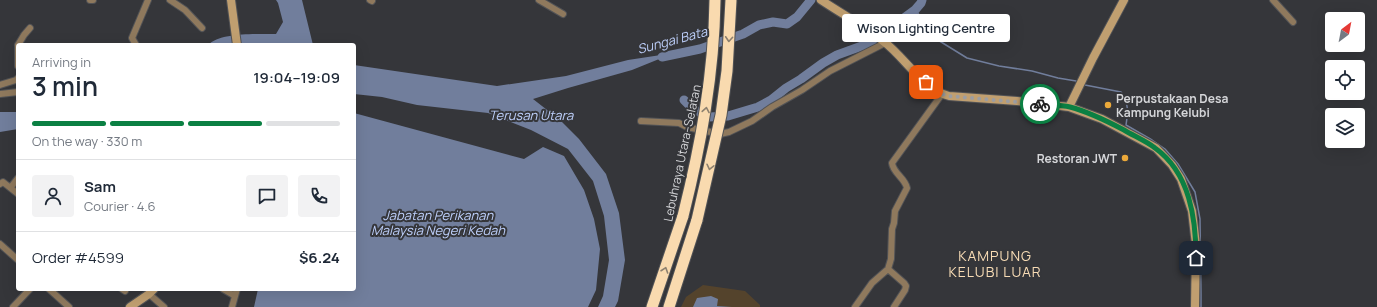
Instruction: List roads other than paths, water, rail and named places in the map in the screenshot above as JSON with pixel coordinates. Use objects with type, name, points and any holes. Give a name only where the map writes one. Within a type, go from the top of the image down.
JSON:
[{"type":"highway","name":"Lebuhraya Utara–Selatan","points":[[652,307],[683,216],[701,138],[709,93],[715,33],[715,0]]},
{"type":"highway","points":[[669,307],[697,220],[721,115],[727,71],[731,0]]},
{"type":"main road","points":[[231,0],[237,43]]},
{"type":"main road","points":[[1070,107],[1086,70],[1124,0]]},
{"type":"main road","points":[[824,2],[884,42],[926,82],[942,94],[949,96],[1070,107],[1107,121],[1156,148],[1172,165],[1189,198],[1195,228],[1196,307]]},
{"type":"main road","points":[[130,307],[152,292]]},
{"type":"street","points":[[135,43],[132,38],[148,0]]},
{"type":"street","points":[[170,0],[185,10],[202,28]]},
{"type":"street","points":[[539,0],[563,14]]},
{"type":"street","points":[[1273,0],[1293,22]]},
{"type":"street","points":[[19,43],[30,28]]},
{"type":"street","points":[[641,121],[679,123],[687,127],[703,131],[724,134],[762,115],[772,107],[848,61],[884,42]]},
{"type":"street","points":[[0,84],[16,80]]},
{"type":"street","points":[[0,94],[16,92]]},
{"type":"street","points":[[855,307],[872,283],[888,269],[891,259],[892,229],[895,211],[907,188],[906,184],[893,168],[892,163],[942,94]]},
{"type":"street","points":[[11,187],[16,181]]},
{"type":"street","points":[[0,184],[3,182],[16,192]]},
{"type":"street","points":[[0,244],[16,258]]},
{"type":"street","points":[[888,269],[906,286],[894,307]]},
{"type":"street","points":[[13,307],[28,291]]},
{"type":"street","points":[[51,291],[69,307]]},
{"type":"street","points":[[226,291],[235,296]]},
{"type":"street","points":[[232,307],[236,291]]},
{"type":"street","points":[[152,292],[164,307]]},
{"type":"water","points":[[276,0],[302,0],[313,43],[211,43],[221,38],[230,36],[276,34],[283,22]]},
{"type":"water","name":"Terusan Utara","points":[[674,53],[632,70],[533,99],[560,120],[579,139],[606,174],[619,213],[625,260],[618,301],[615,307],[598,307],[603,296],[609,260],[604,216],[593,181],[568,149],[531,130],[488,113],[417,105],[382,97],[356,94],[356,65],[497,86],[566,76],[628,60]]},
{"type":"water","points":[[0,112],[16,112],[16,129],[0,132]]},
{"type":"water","name":"Jabatan Perikanan Malaysia Negeri Kedah","points":[[356,114],[524,159],[543,147],[564,156],[584,190],[594,219],[600,249],[596,290],[588,307],[254,307],[258,291],[356,291]]},
{"type":"water","points":[[711,296],[718,299],[717,306],[732,307],[693,307],[697,298]]},
{"type":"waterway","name":"Sungai Bata","points":[[662,57],[700,49],[743,34],[759,25],[773,22],[787,24],[797,17],[811,0]]},
{"type":"waterway","points":[[684,100],[693,109],[709,117],[728,116],[758,107],[771,100],[823,63],[837,55],[870,43],[915,10],[922,0]]},
{"type":"waterway","points":[[915,10],[923,19],[933,37],[967,58],[999,66],[1032,71],[1076,81]]},
{"type":"waterway","points":[[1085,85],[1121,92],[1127,108],[1126,125],[1165,149],[1178,164],[1195,192],[1200,219],[1201,307]]},
{"type":"place","name":"Wison Lighting Centre","points":[[926,82]]},
{"type":"place","name":"Perpustakaan Desa Kampung Kelubi","points":[[1108,105]]},
{"type":"place","name":"Restoran JWT","points":[[1125,158]]},
{"type":"district","name":"KAMPUNG KELUBI LUAR","points":[[995,264]]}]
